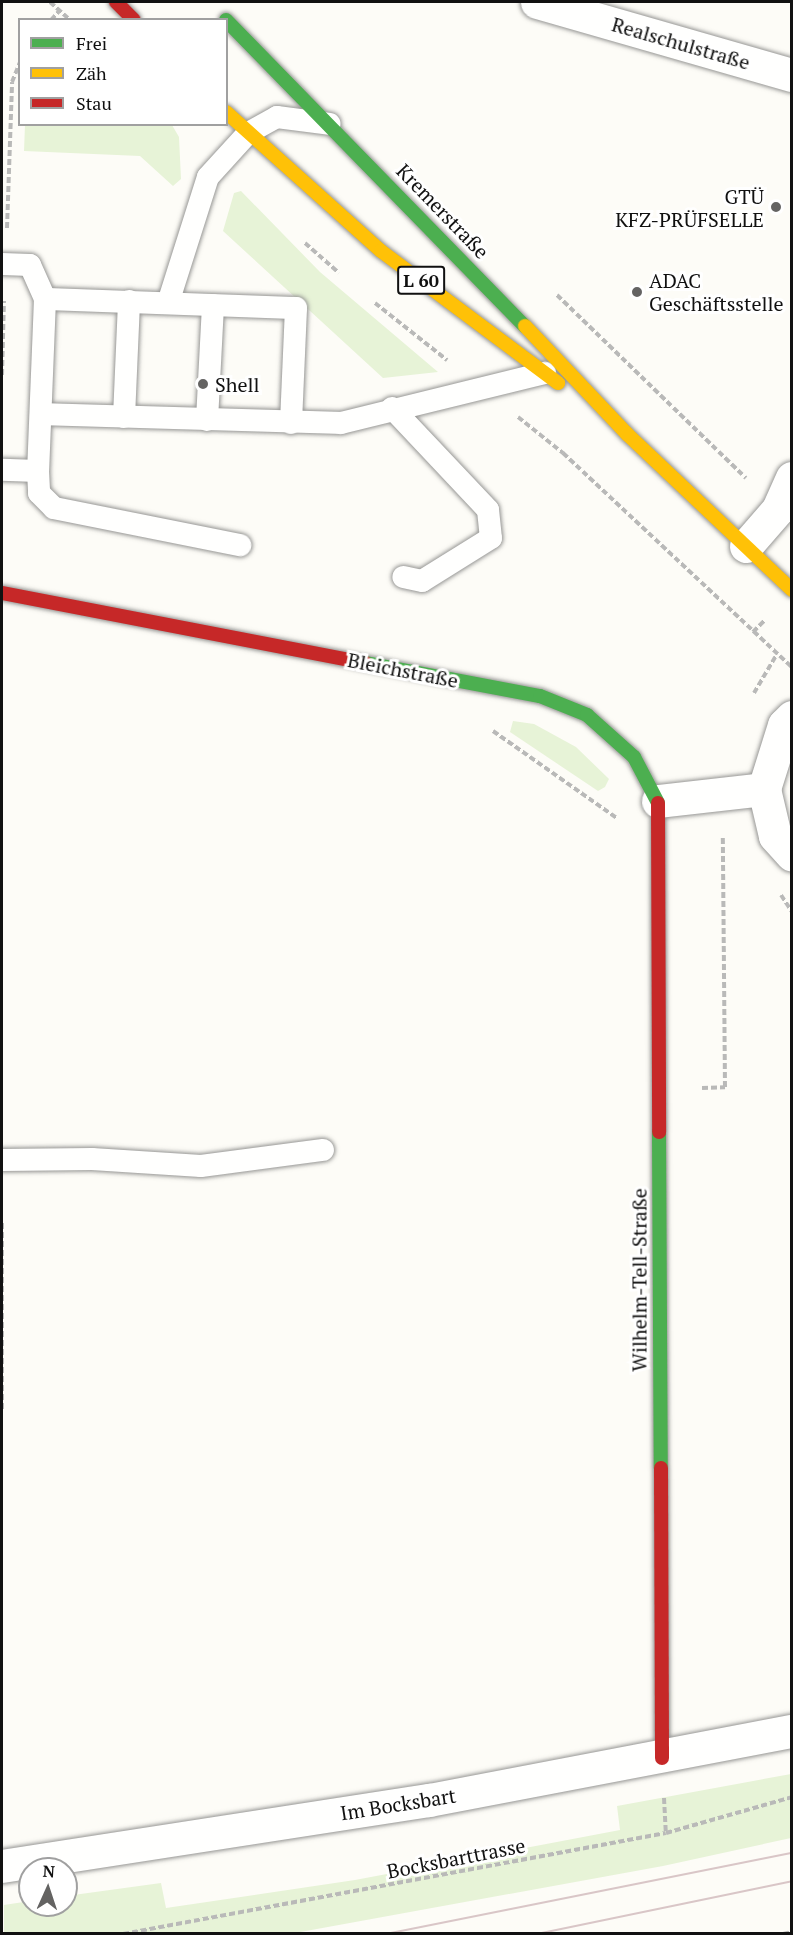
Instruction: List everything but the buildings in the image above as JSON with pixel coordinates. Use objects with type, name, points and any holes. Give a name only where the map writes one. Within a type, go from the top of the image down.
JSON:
[{"type":"street","points":[[116,2],[132,18]]},
{"type":"street","name":"Realschulstraße","points":[[537,2],[792,75]]},
{"type":"street","name":"Kremerstraße","points":[[214,8],[224,18]]},
{"type":"street","name":"Kremerstraße","points":[[228,22],[330,124],[627,434],[792,590]]},
{"type":"street","name":"Kremerstraße","points":[[228,114],[381,251],[627,434]]},
{"type":"street","points":[[746,546],[778,509],[792,478]]},
{"type":"street","name":"Bleichstraße","points":[[2,593],[540,696],[587,715],[626,750],[658,801]]},
{"type":"street","points":[[792,717],[784,724],[764,789],[775,836],[792,855]]},
{"type":"street","points":[[658,801],[764,789]]},
{"type":"street","name":"Wilhelm-Tell-Straße","points":[[658,801],[662,1758]]},
{"type":"street","name":"Im Bocksbart","points":[[2,1866],[662,1758],[792,1731]]},
{"type":"lane","points":[[168,303],[208,177],[248,132],[278,117],[330,124]]},
{"type":"lane","points":[[3,264],[30,266],[45,298],[39,493],[54,508],[240,545]]},
{"type":"lane","points":[[45,298],[296,308],[291,423]]},
{"type":"lane","points":[[124,417],[129,301]]},
{"type":"lane","points":[[207,420],[213,305]]},
{"type":"lane","points":[[41,414],[341,423],[392,408],[544,373]]},
{"type":"lane","points":[[392,408],[488,510],[491,538],[422,581],[403,577]]},
{"type":"lane","points":[[2,470],[39,471]]},
{"type":"lane","points":[[2,1160],[92,1159],[201,1166],[323,1150]]},
{"type":"path","points":[[50,2],[68,18]]},
{"type":"path","points":[[53,18],[59,11]]},
{"type":"path","points":[[2,375],[3,264],[12,82],[18,67]]},
{"type":"path","points":[[486,726],[624,824]]},
{"type":"path","points":[[690,1088],[725,1087],[723,829],[706,795]]},
{"type":"path","points":[[2,1223],[2,1410]]},
{"type":"path","name":"Bocksbarttrasse","points":[[123,1934],[666,1833],[792,1797]]},
{"type":"path","points":[[783,1934],[792,1932]]},
{"type":"green space","points":[[25,126],[173,126],[179,137],[181,179],[173,186],[140,156],[24,151]]},
{"type":"green space","points":[[241,191],[320,272],[438,372],[383,378],[223,231],[234,193]]},
{"type":"green space","points":[[513,721],[534,724],[576,747],[609,779],[605,787],[598,791],[510,732]]},
{"type":"green space","points":[[791,1774],[791,1838],[663,1866],[295,1933],[4,1933],[4,1905],[18,1903],[18,1917],[78,1917],[78,1894],[161,1883],[166,1908],[355,1880],[620,1830],[617,1806]]},
{"type":"tram line","points":[[386,1934],[792,1853]]},
{"type":"tram line","points":[[537,1934],[792,1881]]},
{"type":"traffic: fast","points":[[228,22],[525,326]]},
{"type":"traffic: fast","points":[[365,663],[540,696],[587,715],[634,757],[658,803]]},
{"type":"traffic: fast","points":[[659,1132],[661,1468]]},
{"type":"traffic: slow","points":[[228,114],[381,251],[558,383]]},
{"type":"traffic: slow","points":[[525,326],[627,434],[792,590]]},
{"type":"traffic: jam","points":[[116,2],[132,18]]},
{"type":"traffic: jam","points":[[2,593],[365,663]]},
{"type":"traffic: jam","points":[[658,803],[659,1132]]},
{"type":"traffic: jam","points":[[661,1468],[662,1758]]},
{"type":"place","name":"GTÜ KFZ-PRÜFSELLE","points":[[776,207]]},
{"type":"place","name":"ADAC Geschäftsstelle","points":[[637,292]]},
{"type":"place","name":"Shell","points":[[203,384]]}]
